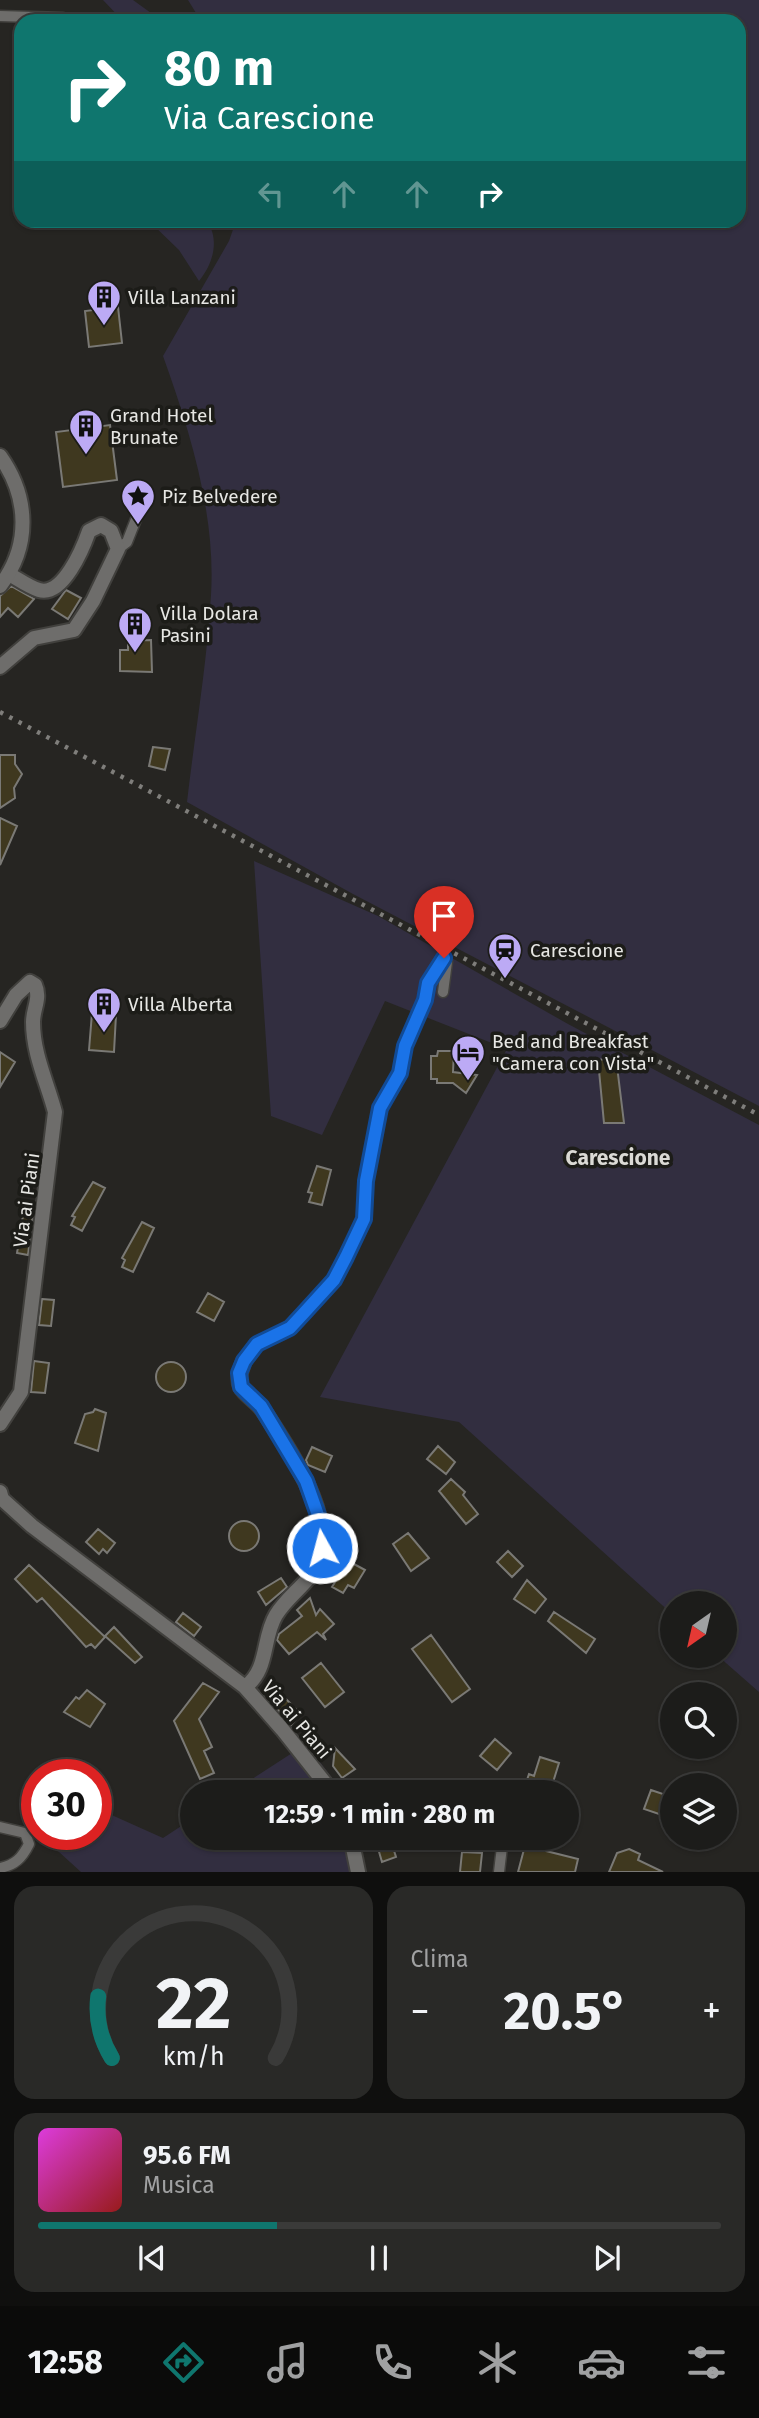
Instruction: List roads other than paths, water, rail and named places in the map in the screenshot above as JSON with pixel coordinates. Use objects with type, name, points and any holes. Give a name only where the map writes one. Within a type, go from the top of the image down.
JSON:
[{"type":"street","points":[[0,456],[11,472],[21,496],[22,516],[20,553],[4,580],[41,591],[52,589],[74,566],[89,531],[101,526],[111,531],[118,550],[93,601],[74,630],[33,638],[0,667]]},
{"type":"street","name":"Via ai Piani","points":[[0,1021],[16,995],[30,982],[35,985],[38,992],[33,1021],[41,1074],[53,1102],[55,1126],[21,1392],[0,1423]]},
{"type":"street","points":[[244,1361],[239,1373],[241,1387],[261,1406],[306,1481],[318,1515],[322,1548],[311,1577],[274,1617],[259,1670],[245,1688]]},
{"type":"street","name":"Via ai Piani","points":[[0,1492],[2,1499],[32,1526],[245,1688],[322,1780]]},
{"type":"street","points":[[353,1850],[358,1872]]},
{"type":"lane","points":[[118,550],[127,542],[146,494]]},
{"type":"lane","points":[[244,1361],[257,1344],[290,1328],[334,1280],[364,1219],[366,1181],[380,1108],[400,1073],[405,1046],[425,1000],[428,983],[444,958],[447,962],[443,992]]},
{"type":"lane","points":[[0,1827],[25,1833],[29,1844],[23,1856],[10,1866],[0,1868]]},
{"type":"lane","points":[[499,1872],[502,1850]]},
{"type":"railway","points":[[0,712],[759,1115]]},
{"type":"place","name":"Villa Lanzani","points":[[104,327]]},
{"type":"place","name":"Grand Hotel Brunate","points":[[86,456]]},
{"type":"place","name":"Piz Belvedere","points":[[138,526]]},
{"type":"place","name":"Villa Dolara Pasini","points":[[135,654]]},
{"type":"place","name":"Carescione","points":[[505,980]]},
{"type":"place","name":"Villa Alberta","points":[[104,1034]]},
{"type":"place","name":"Bed and Breakfast \"Camera con Vista\"","points":[[468,1082]]},
{"type":"district","name":"Carescione","points":[[618,1158]]}]
